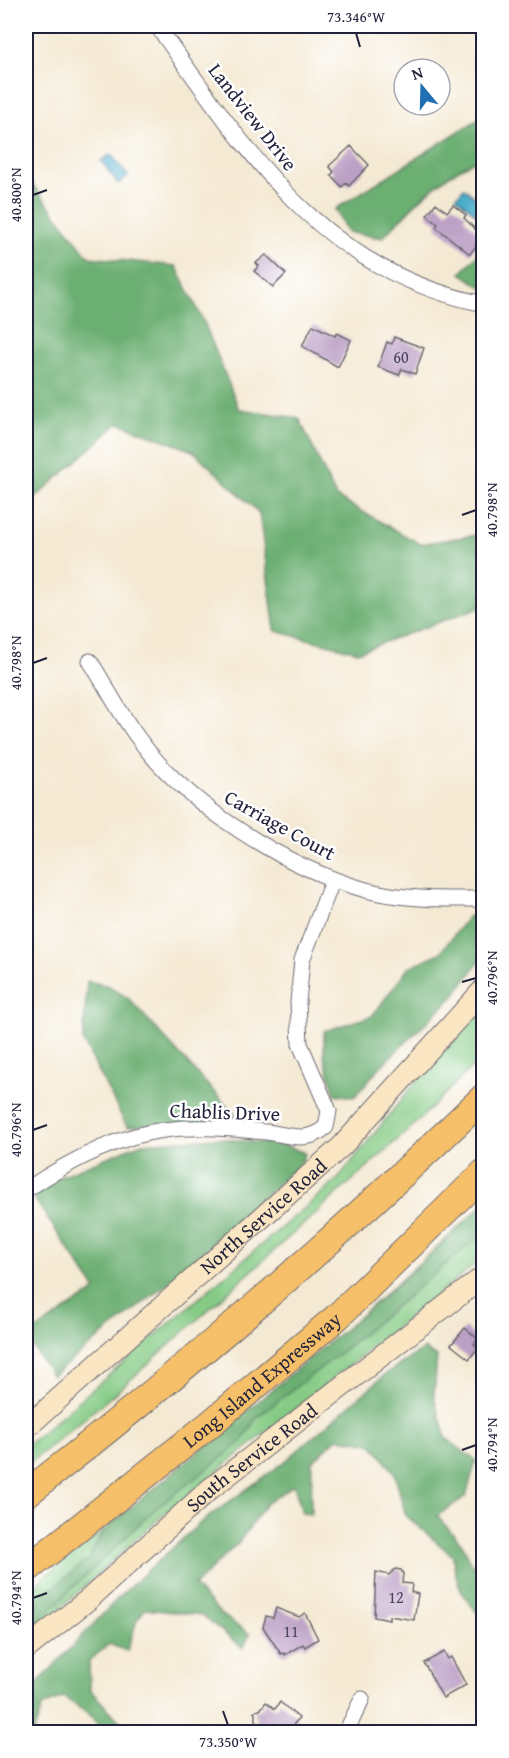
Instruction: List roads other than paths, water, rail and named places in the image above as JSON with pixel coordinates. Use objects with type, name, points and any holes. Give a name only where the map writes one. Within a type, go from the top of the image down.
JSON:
[{"type":"highway","points":[[26,1494],[172,1377],[297,1272],[483,1097]]},
{"type":"highway","name":"Long Island Expressway","points":[[26,1570],[210,1424],[337,1317],[483,1173]]},
{"type":"main road","name":"North Service Road","points":[[26,1428],[342,1146],[483,989]]},
{"type":"main road","name":"South Service Road","points":[[26,1650],[89,1599],[210,1489],[483,1276]]},
{"type":"street","name":"Landview Drive","points":[[157,26],[264,171],[325,231],[396,277],[438,294],[483,304]]},
{"type":"street","name":"Carriage Court","points":[[90,661],[138,739],[167,773],[203,807],[252,838],[333,879],[368,890],[404,896],[483,899]]},
{"type":"street","name":"Chablis Drive","points":[[26,1190],[84,1157],[130,1138],[163,1130],[196,1128],[266,1132],[302,1137],[316,1134],[326,1127],[329,1111],[300,1044],[298,1002],[302,960],[333,879]]},
{"type":"street","points":[[346,1732],[362,1699]]},
{"type":"water","points":[[111,154],[128,176],[118,184],[101,161]]},
{"type":"water","points":[[464,188],[483,204],[477,215],[456,197]]}]
